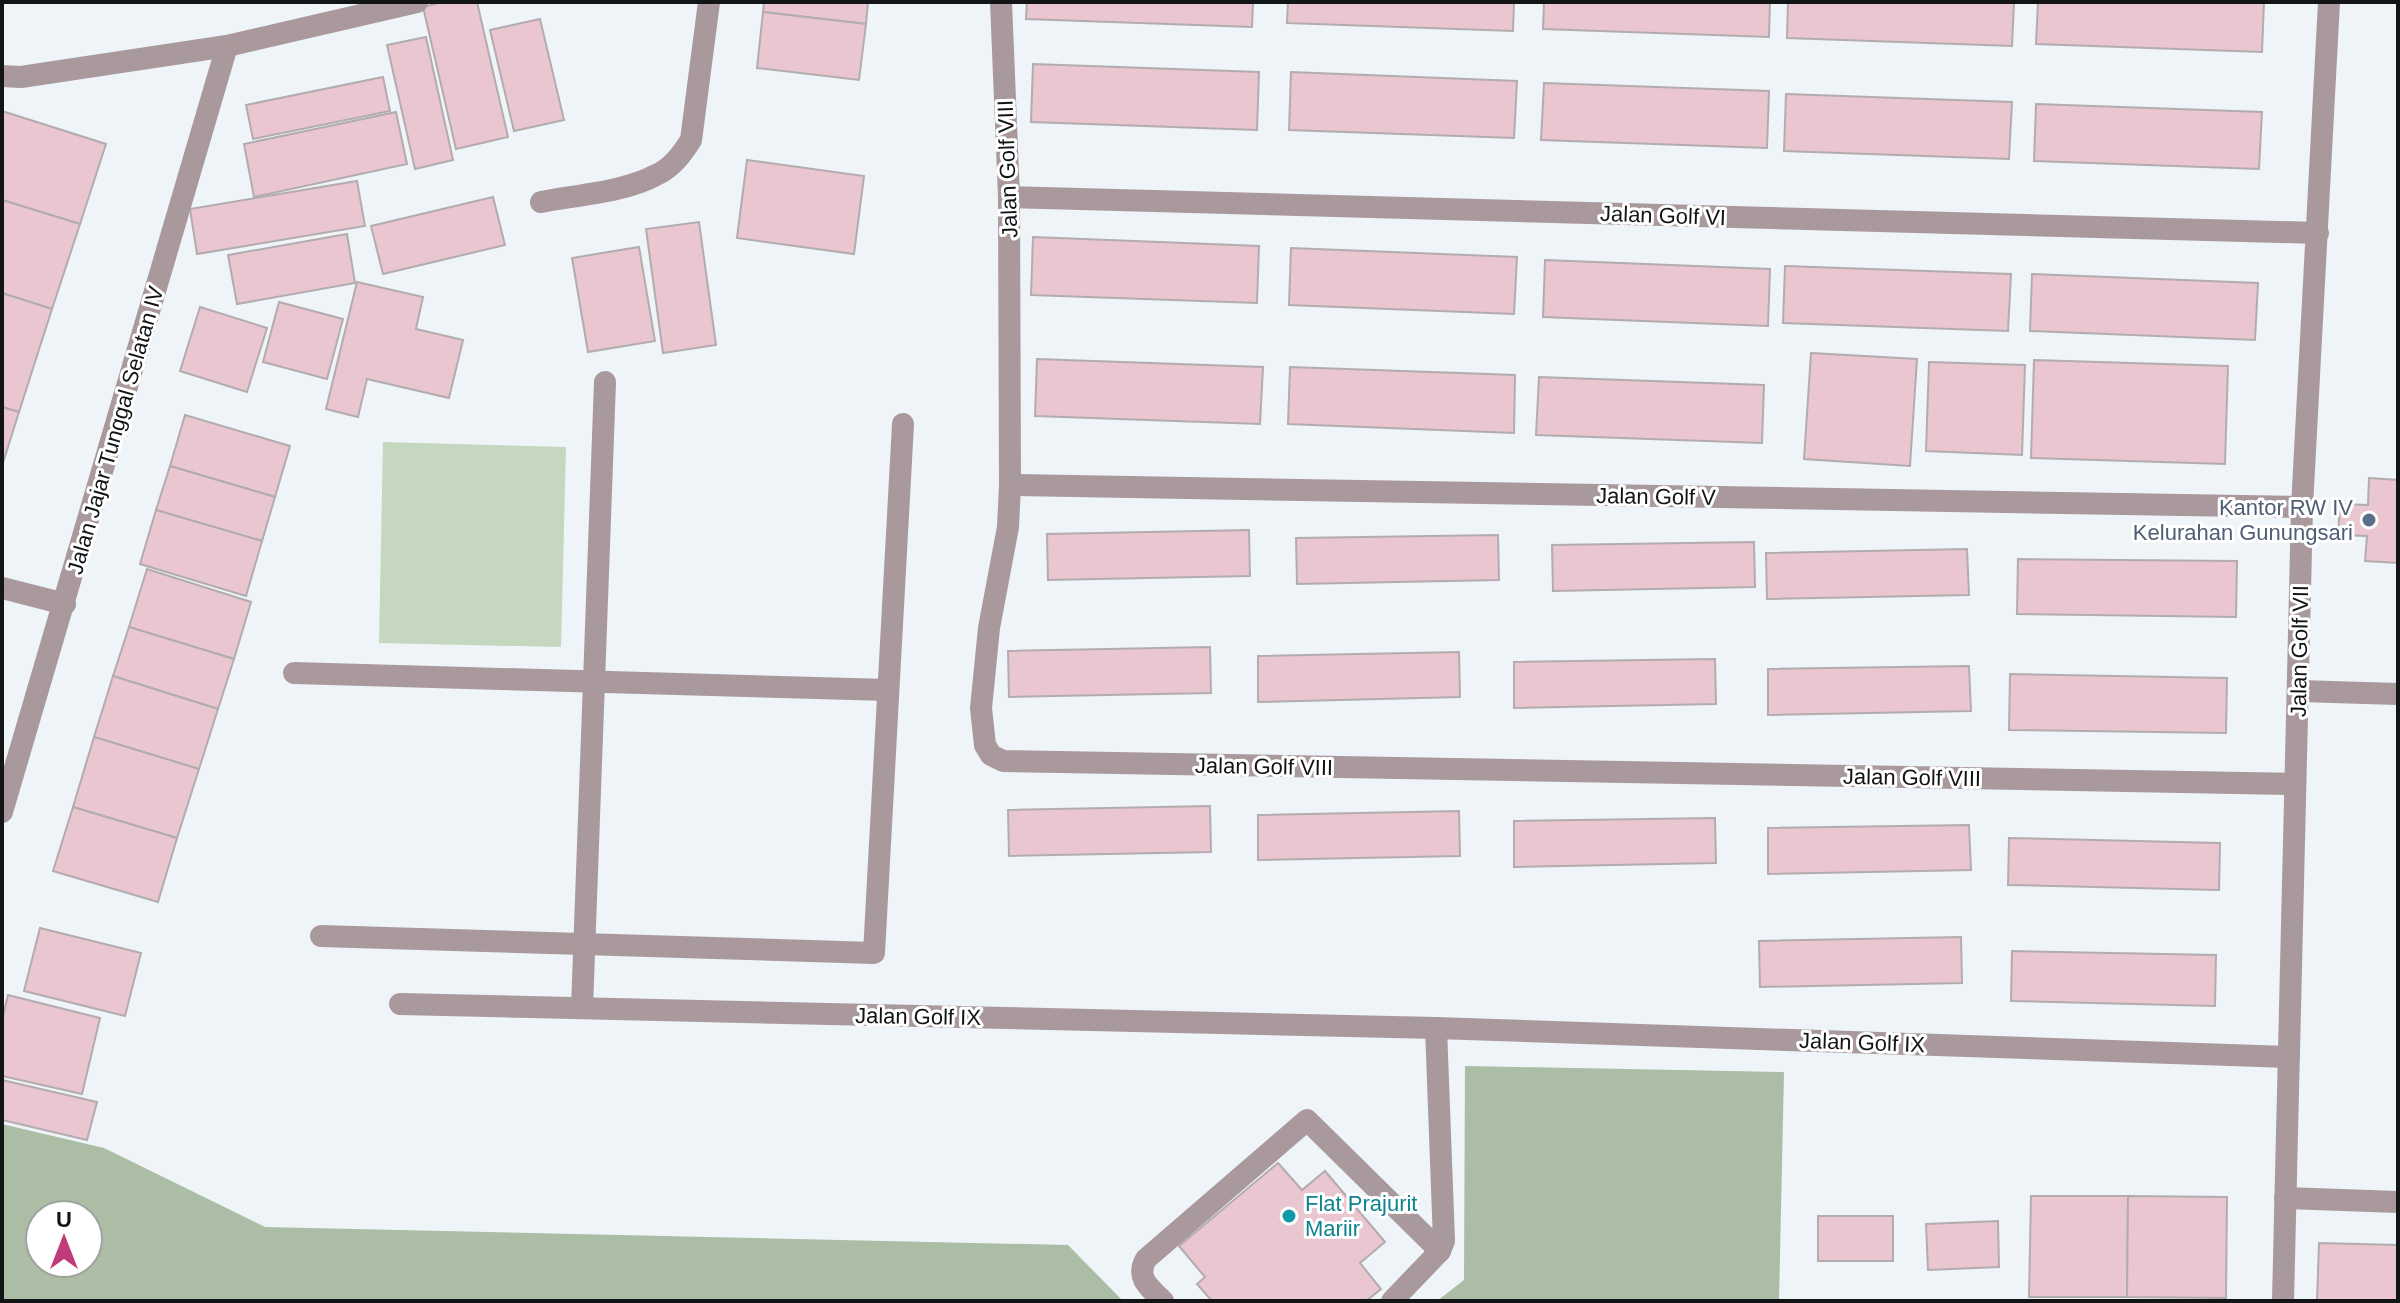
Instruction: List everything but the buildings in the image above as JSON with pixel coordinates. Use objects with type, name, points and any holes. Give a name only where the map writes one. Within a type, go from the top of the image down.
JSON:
[{"type":"street","points":[[2,76],[21,77],[227,46],[417,2]]},
{"type":"street","points":[[541,202],[634,184],[658,175],[680,157],[691,140],[709,2]]},
{"type":"street","name":"Jalan Golf VIII","points":[[1001,2],[1009,197],[1010,485],[1008,527],[989,628],[981,708],[985,745],[991,755],[1003,761],[2295,784]]},
{"type":"street","name":"Jalan Golf VII","points":[[2283,1301],[2302,507],[2329,2]]},
{"type":"street","name":"Jalan Jajar Tunggal Selatan IV","points":[[2,812],[227,46]]},
{"type":"street","name":"Jalan Golf VI","points":[[1009,197],[2318,233]]},
{"type":"street","points":[[582,1008],[605,382]]},
{"type":"street","points":[[321,936],[874,953],[903,424]]},
{"type":"street","name":"Jalan Golf V","points":[[1010,485],[2302,507]]},
{"type":"street","points":[[2,588],[65,604]]},
{"type":"street","points":[[294,673],[888,690]]},
{"type":"street","points":[[2299,691],[2398,694]]},
{"type":"street","name":"Jalan Golf IX","points":[[400,1004],[1436,1028],[2289,1057]]},
{"type":"street","points":[[1392,1301],[1440,1251],[1444,1241],[1436,1028]]},
{"type":"street","points":[[1163,1301],[1142,1279],[1141,1268],[1146,1259],[1307,1120],[1440,1251]]},
{"type":"street","points":[[2285,1198],[2398,1202]]},
{"type":"green space","points":[[383,442],[566,447],[561,647],[379,643]]},
{"type":"green space","points":[[1465,1066],[1784,1072],[1779,1301],[1437,1301],[1464,1280]]},
{"type":"green space","points":[[2,1124],[104,1148],[265,1227],[1068,1245],[1123,1301],[2,1301]]},
{"type":"place","name":"Kantor RW IV Kelurahan Gunungsari","points":[[2369,520]]},
{"type":"place","name":"Flat Prajurit Mariir","points":[[1289,1216]]}]
